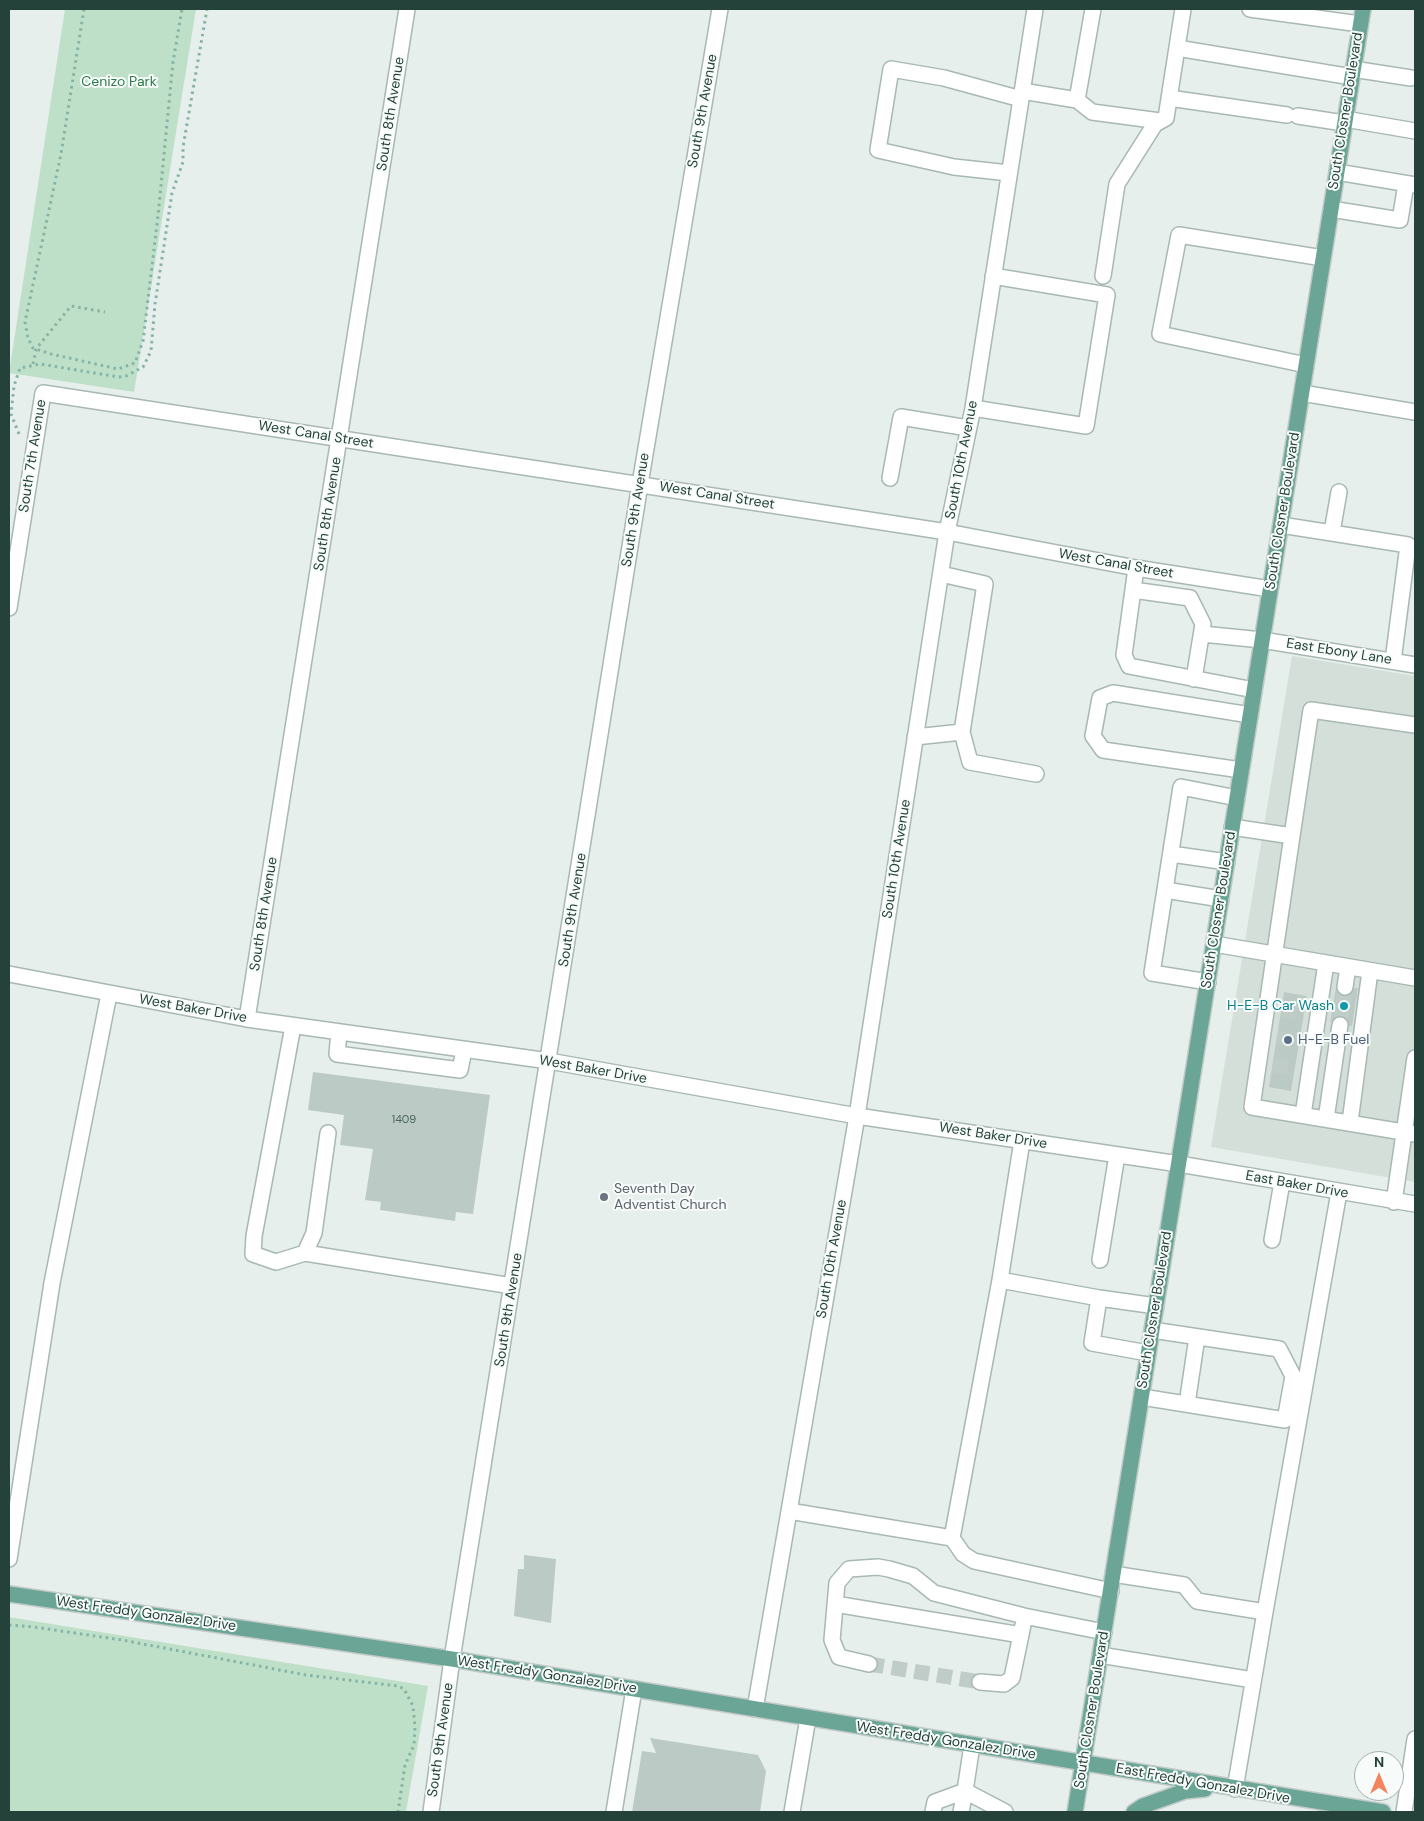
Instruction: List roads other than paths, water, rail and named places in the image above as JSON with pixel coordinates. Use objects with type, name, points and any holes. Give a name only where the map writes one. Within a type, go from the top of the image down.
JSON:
[{"type":"main road","name":"South Closner Boulevard","points":[[1075,1812],[1363,9]]},
{"type":"main road","name":"West Freddy Gonzalez Drive","points":[[9,1594],[452,1659],[1083,1764]]},
{"type":"main road","name":"East Freddy Gonzalez Drive","points":[[1083,1764],[1229,1788],[1324,1808],[1382,1812]]},
{"type":"main road","points":[[1134,1812],[1144,1806],[1185,1792],[1229,1788]]},
{"type":"street","name":"South 8th Avenue","points":[[247,1019],[407,9]]},
{"type":"street","name":"South 9th Avenue","points":[[431,1812],[452,1659],[640,484],[720,9]]},
{"type":"street","name":"South 10th Avenue","points":[[755,1709],[857,1116],[947,532],[973,408],[1035,9]]},
{"type":"street","points":[[1077,100],[1093,9]]},
{"type":"street","points":[[1103,276],[1118,184],[1155,124],[1166,118],[1183,9]]},
{"type":"street","points":[[1250,9],[1283,11],[1360,24]]},
{"type":"street","points":[[1177,48],[1352,73],[1411,78]]},
{"type":"street","points":[[1009,173],[954,167],[878,150],[890,69],[944,78],[1022,95],[1077,100],[1092,112],[1160,121]]},
{"type":"street","points":[[1169,98],[1415,131]]},
{"type":"street","points":[[1331,209],[1400,220],[1411,184],[1337,172]]},
{"type":"street","points":[[1306,365],[1160,334],[1178,235],[1323,258]]},
{"type":"street","points":[[973,408],[1086,426],[1107,295],[993,276]]},
{"type":"street","name":"West Canal Street","points":[[43,393],[947,532],[1136,568],[1270,589]]},
{"type":"street","name":"South 7th Avenue","points":[[9,608],[43,393]]},
{"type":"street","points":[[1302,393],[1415,412]]},
{"type":"street","points":[[890,478],[901,417],[968,428]]},
{"type":"street","points":[[1332,532],[1339,492]]},
{"type":"street","points":[[1280,524],[1408,545],[1393,661]]},
{"type":"street","points":[[1136,568],[1124,654],[1125,661],[1129,666],[1254,690]]},
{"type":"street","points":[[941,574],[985,584],[962,732],[970,762],[1036,774]]},
{"type":"street","points":[[1193,577],[1190,598],[1203,624],[1194,679]]},
{"type":"street","points":[[1133,590],[1190,598]]},
{"type":"street","name":"East Ebony Lane","points":[[1202,634],[1262,640],[1415,664]]},
{"type":"street","points":[[1241,770],[1102,750],[1093,736],[1100,698],[1113,693],[1250,715]]},
{"type":"street","points":[[1410,1133],[1252,1107],[1266,1064],[1275,1009],[1276,954],[1312,710],[1415,725]]},
{"type":"street","points":[[915,737],[962,732]]},
{"type":"street","points":[[1208,982],[1152,973],[1181,787],[1237,798]]},
{"type":"street","points":[[1232,827],[1292,836]]},
{"type":"street","points":[[1171,854],[1227,862]]},
{"type":"street","points":[[1165,890],[1221,899]]},
{"type":"street","points":[[1214,944],[1415,978]]},
{"type":"street","points":[[1303,1115],[1302,1070],[1311,1016],[1326,963]]},
{"type":"street","points":[[1346,987],[1348,967]]},
{"type":"street","points":[[1350,1122],[1370,971]]},
{"type":"street","name":"West Baker Drive","points":[[9,974],[247,1019],[549,1061],[857,1116],[1178,1164]]},
{"type":"street","points":[[9,1559],[52,1283],[109,994]]},
{"type":"street","points":[[1326,1119],[1340,1025]]},
{"type":"street","points":[[293,1026],[254,1236],[253,1254],[276,1262],[305,1253],[512,1286]]},
{"type":"street","points":[[339,1032],[338,1054],[460,1070],[464,1050]]},
{"type":"street","points":[[1394,1202],[1410,1133],[1415,1058]]},
{"type":"street","points":[[305,1253],[314,1233],[328,1132]]},
{"type":"street","points":[[1022,1140],[1000,1280],[952,1538],[963,1554],[974,1561],[1111,1591]]},
{"type":"street","points":[[1100,1260],[1118,1155]]},
{"type":"street","name":"East Baker Drive","points":[[1178,1164],[1394,1202],[1415,1204]]},
{"type":"street","points":[[1272,1240],[1282,1182]]},
{"type":"street","points":[[1229,1788],[1253,1680],[1339,1192]]},
{"type":"street","points":[[1000,1280],[1156,1306]]},
{"type":"street","points":[[1099,1298],[1092,1343],[1148,1353]]},
{"type":"street","points":[[1142,1397],[1285,1420],[1293,1376],[1279,1349],[1152,1330]]},
{"type":"street","points":[[1187,1404],[1197,1337]]},
{"type":"street","points":[[789,1511],[952,1538]]},
{"type":"street","points":[[869,1664],[839,1657],[832,1640],[837,1583],[849,1570],[878,1567],[913,1576],[934,1593],[1024,1616],[1104,1632]]},
{"type":"street","points":[[1113,1574],[1184,1585],[1196,1601],[1265,1612]]},
{"type":"street","points":[[835,1604],[1021,1635]]},
{"type":"street","points":[[980,1682],[1004,1684],[1012,1678],[1024,1616]]},
{"type":"street","points":[[1100,1655],[1253,1680]]},
{"type":"street","points":[[614,1812],[634,1689]]},
{"type":"street","points":[[792,1812],[808,1718]]},
{"type":"street","points":[[1404,1812],[1415,1739]]},
{"type":"street","points":[[961,1812],[972,1745]]},
{"type":"street","points":[[965,1791],[982,1812]]},
{"type":"street","points":[[933,1812],[935,1802],[965,1791],[1005,1812]]},
{"type":"tunnel","points":[[1340,1025],[1345,987]]},
{"type":"tunnel","points":[[1282,1010],[1304,1014]]},
{"type":"tunnel","points":[[1277,1038],[1299,1042]]},
{"type":"tunnel","points":[[1273,1065],[1295,1069]]},
{"type":"tunnel","points":[[869,1664],[980,1682]]},
{"type":"place","name":"H-E-B Car Wash","points":[[1344,1006]]},
{"type":"place","name":"H-E-B Fuel","points":[[1288,1040]]},
{"type":"place","name":"Seventh Day Adventist Church","points":[[604,1197]]},
{"type":"park label","name":"Cenizo Park","points":[[119,82]]}]
